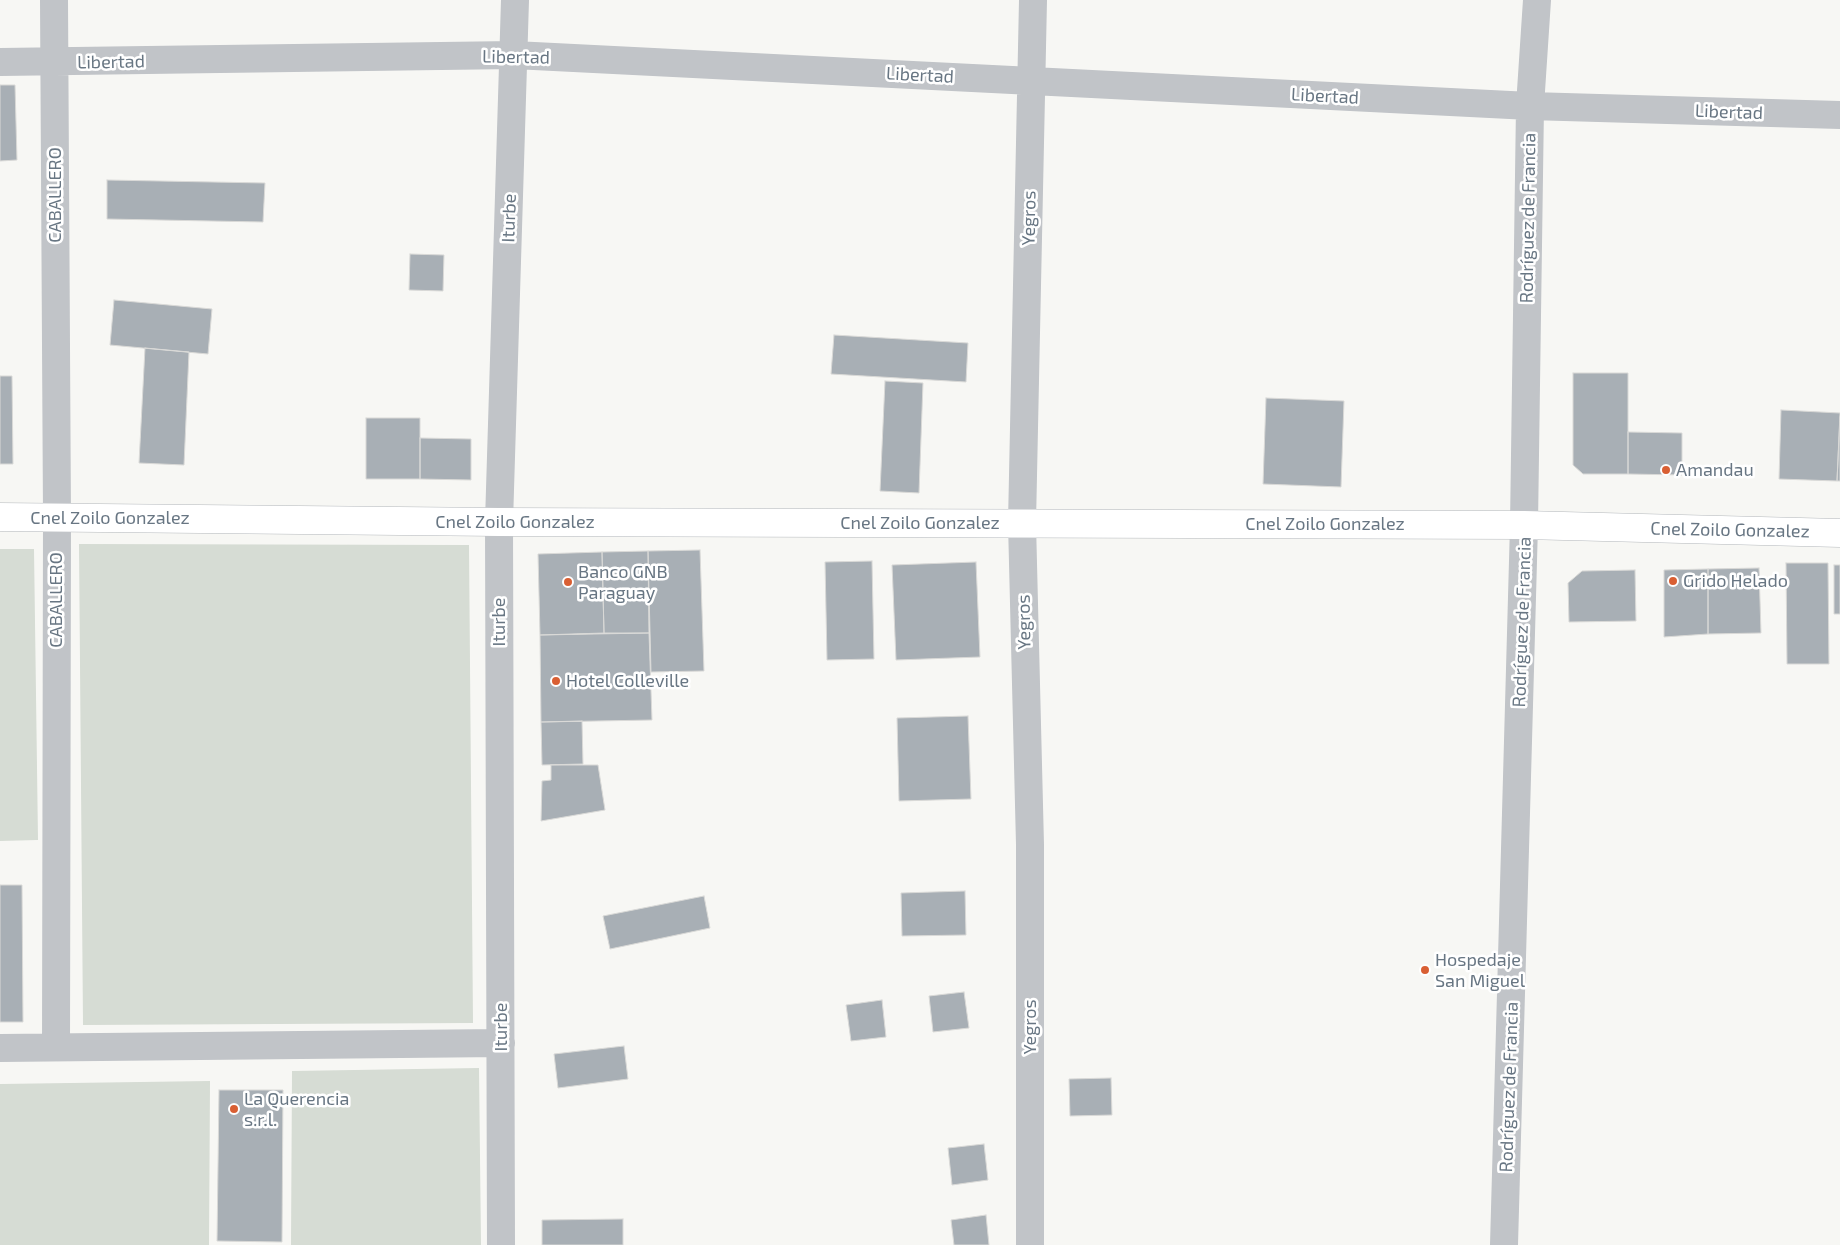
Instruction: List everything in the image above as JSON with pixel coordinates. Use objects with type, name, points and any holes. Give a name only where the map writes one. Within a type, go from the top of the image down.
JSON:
[{"type":"main road","name":"Cnel Zoilo Gonzalez","points":[[0,517],[499,522],[1524,526],[1840,533]]},
{"type":"street","name":"CABALLERO","points":[[54,0],[56,1047]]},
{"type":"street","name":"Iturbe","points":[[501,1245],[499,522],[516,0]]},
{"type":"street","name":"Yegros","points":[[1030,1245],[1030,854],[1022,523],[1033,0]]},
{"type":"street","name":"Rodríguez de Francia","points":[[1504,1245],[1524,526],[1530,106],[1537,0]]},
{"type":"street","name":"Libertad","points":[[0,62],[514,55],[1530,106],[1840,115]]},
{"type":"street","points":[[0,1048],[501,1043]]},
{"type":"shaded area","points":[[79,544],[469,545],[473,1023],[83,1025]]},
{"type":"shaded area","points":[[0,549],[34,549],[38,840],[0,841]]},
{"type":"shaded area","points":[[479,1068],[481,1245],[291,1245],[292,1071]]},
{"type":"shaded area","points":[[210,1081],[209,1245],[0,1245],[0,1084]]},
{"type":"building","points":[[0,85],[15,85],[17,160],[0,161]]},
{"type":"building","points":[[107,180],[265,183],[263,222],[107,219]]},
{"type":"building","points":[[410,254],[444,255],[443,291],[409,290]]},
{"type":"building","points":[[114,300],[212,309],[208,354],[110,345]]},
{"type":"building","points":[[834,335],[968,343],[966,382],[831,374]]},
{"type":"building","points":[[145,348],[189,352],[184,465],[139,463]]},
{"type":"building","points":[[1573,373],[1628,373],[1628,474],[1583,474],[1573,465]]},
{"type":"building","points":[[0,376],[12,376],[13,464],[0,464]]},
{"type":"building","points":[[885,381],[923,383],[919,493],[880,491]]},
{"type":"building","points":[[1266,398],[1344,401],[1341,487],[1263,484]]},
{"type":"building","points":[[1781,410],[1840,413],[1837,481],[1779,479]]},
{"type":"building","points":[[1840,417],[1840,481],[1837,481]]},
{"type":"building","points":[[366,418],[420,418],[420,479],[366,479]]},
{"type":"building","points":[[1628,432],[1682,433],[1682,475],[1628,474]]},
{"type":"building","points":[[420,438],[471,439],[471,480],[420,479]]},
{"type":"building","points":[[700,550],[704,671],[651,672],[648,551]]},
{"type":"building","points":[[648,551],[649,633],[604,633],[602,552]]},
{"type":"building","points":[[602,552],[604,633],[540,635],[538,554]]},
{"type":"building","points":[[872,561],[874,659],[827,660],[825,562]]},
{"type":"building","points":[[976,562],[980,657],[896,660],[892,565]]},
{"type":"building","points":[[1786,563],[1828,563],[1829,664],[1787,664]]},
{"type":"building","points":[[1834,565],[1840,565],[1840,614],[1834,614]]},
{"type":"building","points":[[1759,568],[1761,633],[1708,634],[1708,569]]},
{"type":"building","points":[[1708,569],[1708,634],[1664,637],[1664,570]]},
{"type":"building","points":[[1635,570],[1636,621],[1569,622],[1568,583],[1582,571]]},
{"type":"building","points":[[649,633],[652,720],[541,722],[540,635]]},
{"type":"building","points":[[968,716],[971,799],[899,801],[897,718]]},
{"type":"building","points":[[582,721],[583,764],[542,765],[541,722]]},
{"type":"building","points":[[551,765],[598,765],[605,810],[541,821],[542,781],[551,780]]},
{"type":"building","points":[[0,885],[22,885],[23,1022],[0,1022]]},
{"type":"building","points":[[965,891],[966,935],[902,936],[901,893]]},
{"type":"building","points":[[704,896],[710,928],[610,949],[603,916]]},
{"type":"building","points":[[964,992],[969,1028],[933,1032],[929,996]]},
{"type":"building","points":[[882,1000],[886,1037],[851,1041],[846,1005]]},
{"type":"building","points":[[624,1046],[628,1079],[558,1088],[554,1054]]},
{"type":"building","points":[[1111,1078],[1112,1115],[1070,1116],[1069,1079]]},
{"type":"building","points":[[219,1090],[283,1090],[282,1242],[217,1241]]},
{"type":"building","points":[[984,1144],[988,1180],[952,1185],[948,1148]]},
{"type":"building","points":[[986,1215],[989,1245],[954,1245],[951,1220]]},
{"type":"building","points":[[623,1219],[623,1245],[542,1245],[542,1220]]},
{"type":"place","name":"Amandau","points":[[1666,470]]},
{"type":"place","name":"Grido Helado","points":[[1673,581]]},
{"type":"place","name":"Banco GNB Paraguay","points":[[568,582]]},
{"type":"place","name":"Hotel Colleville","points":[[556,681]]},
{"type":"place","name":"Hospedaje San Miguel","points":[[1425,970]]},
{"type":"place","name":"La Querencia s.r.l.","points":[[234,1109]]}]
